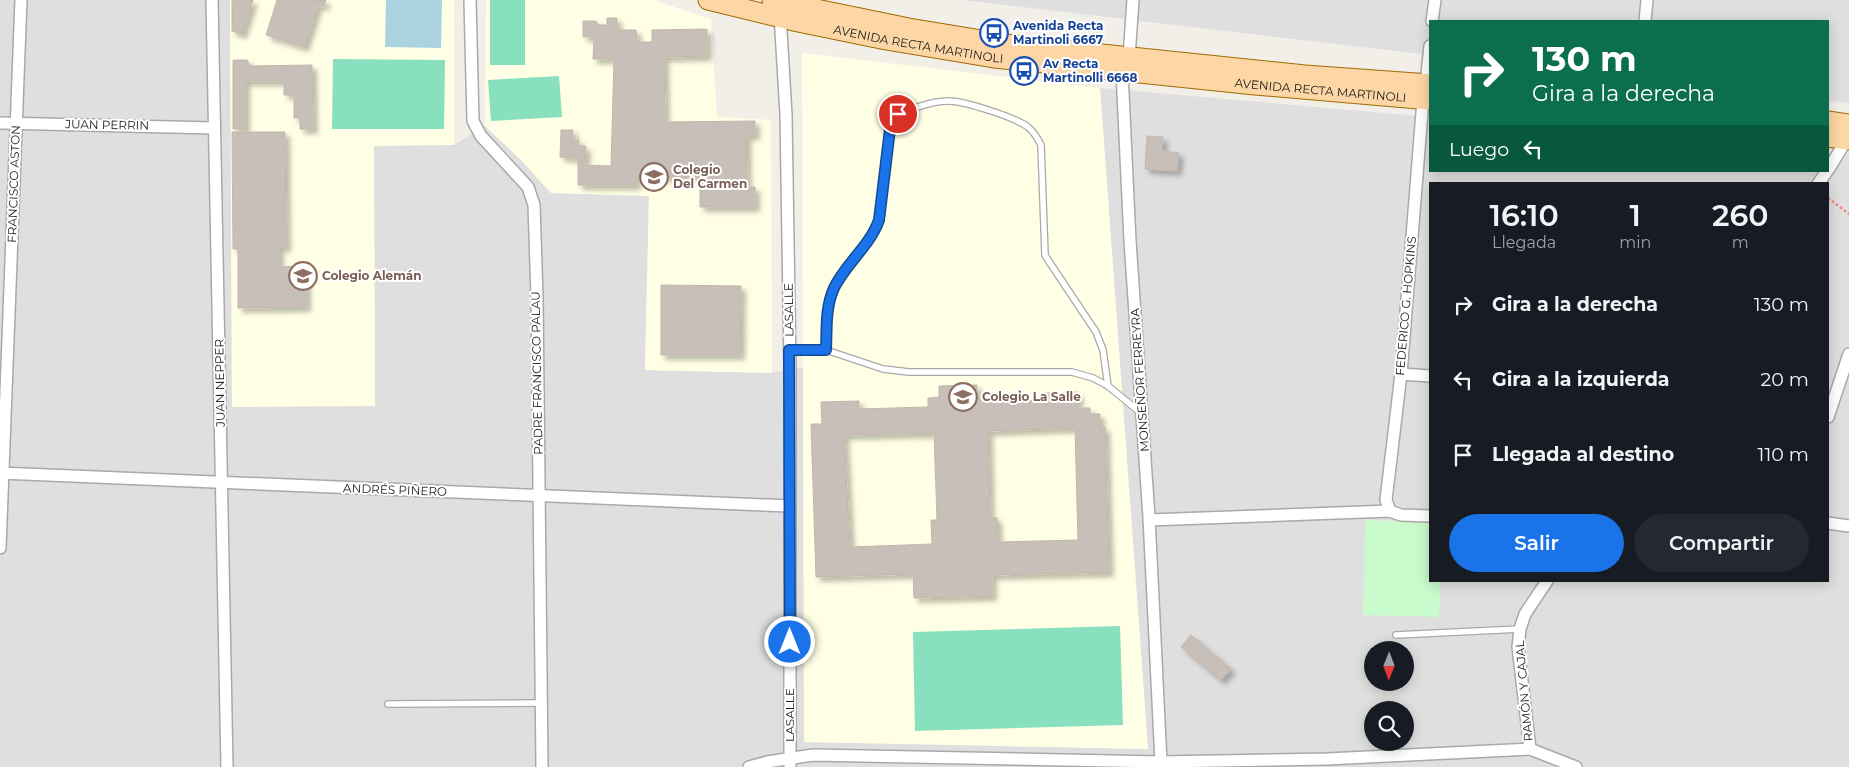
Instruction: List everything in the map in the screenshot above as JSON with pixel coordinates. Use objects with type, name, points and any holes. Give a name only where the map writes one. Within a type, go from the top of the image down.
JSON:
[{"type":"main road","name":"AVENIDA RECTA MARTINOLI","points":[[708,0],[777,7],[886,40],[1050,65],[1126,64],[1427,92]]},
{"type":"main road","points":[[1829,122],[1849,135]]},
{"type":"main road","points":[[1829,137],[1849,135]]},
{"type":"street","name":"FRANCISCO ASTON","points":[[0,548],[21,0]]},
{"type":"street","name":"JUAN NEPPER","points":[[212,0],[227,767]]},
{"type":"street","name":"PADRE FRANCISCO PALAU","points":[[470,0],[473,121],[480,136],[528,187],[534,205],[537,297],[542,767]]},
{"type":"street","name":"MONSEÑOR FERREYRA","points":[[1133,0],[1126,64],[1130,241],[1149,520],[1161,762]]},
{"type":"street","points":[[1432,20],[1435,0]]},
{"type":"street","points":[[1644,20],[1647,0]]},
{"type":"street","name":"LASALLE","points":[[777,7],[786,115],[789,350],[790,763]]},
{"type":"street","name":"FEDERICO G. HOPKINS","points":[[1390,511],[1386,500],[1401,374],[1429,61]]},
{"type":"street","name":"JUAN PERRIN","points":[[0,123],[214,128]]},
{"type":"street","points":[[1829,168],[1849,135]]},
{"type":"street","points":[[1829,414],[1849,354]]},
{"type":"street","points":[[1401,374],[1429,376]]},
{"type":"street","name":"ANDRÉS PIÑERO","points":[[2,473],[222,484],[789,506]]},
{"type":"street","points":[[1149,520],[1390,511],[1402,515],[1429,516]]},
{"type":"street","points":[[1829,523],[1849,526]]},
{"type":"street","name":"RAMÓN Y CAJAL","points":[[1530,749],[1518,647],[1520,629],[1526,614],[1546,582]]},
{"type":"street","points":[[749,767],[767,762],[790,763],[813,756],[1161,762],[1387,762],[1530,749],[1576,767]]},
{"type":"lane","points":[[826,350],[828,306],[835,287],[875,231],[879,220],[891,121],[898,114],[910,109],[946,101],[957,102],[988,110],[1028,127],[1036,136],[1041,146],[1045,254],[1096,332],[1103,350],[1108,386]]},
{"type":"lane","points":[[789,350],[826,350],[883,368],[908,372],[1072,372],[1093,378],[1108,386],[1142,414]]},
{"type":"lane","points":[[1396,635],[1520,629]]},
{"type":"lane","points":[[388,704],[540,703]]},
{"type":"path","points":[[1829,199],[1849,214]]},
{"type":"shaded area","points":[[0,0],[230,0],[232,406],[375,406],[374,145],[454,145],[485,126],[521,160],[551,193],[649,196],[645,370],[771,373],[803,367],[805,742],[1148,749],[1100,88],[1429,117],[1429,172],[1829,172],[1829,153],[1849,154],[1849,767],[0,767]]},
{"type":"shaded area","name":"Colegio Alemán","points":[[230,0],[454,0],[454,145],[374,146],[375,406],[232,407]]},
{"type":"shaded area","name":"Colegio Del Carmen","points":[[486,0],[653,0],[711,19],[717,117],[771,120],[772,373],[645,370],[649,196],[551,193],[521,160],[485,126]]},
{"type":"shaded area","points":[[962,0],[1849,0],[1849,103],[1829,101],[1829,20],[1429,20],[1429,55]]},
{"type":"shaded area","name":"Colegio La Salle","points":[[802,53],[1100,88],[1148,749],[804,742]]},
{"type":"green space","points":[[490,0],[525,0],[525,65],[490,65]]},
{"type":"green space","points":[[333,59],[445,60],[444,129],[332,129]]},
{"type":"green space","points":[[559,76],[562,117],[491,121],[488,80]]},
{"type":"green space","points":[[1365,520],[1429,522],[1429,582],[1440,582],[1439,617],[1363,615]]},
{"type":"green space","points":[[1120,626],[1123,725],[915,731],[913,632]]},
{"type":"water","points":[[386,0],[442,0],[441,48],[385,47]]},
{"type":"building","points":[[232,0],[253,0],[242,34],[232,31]]},
{"type":"building","points":[[277,0],[326,0],[324,6],[318,4],[304,47],[266,35]]},
{"type":"building","points":[[607,18],[617,18],[617,30],[636,30],[637,42],[652,42],[652,30],[707,29],[707,56],[664,57],[665,122],[755,121],[755,135],[746,136],[747,187],[755,187],[755,207],[700,207],[700,177],[636,177],[636,185],[578,185],[578,158],[560,157],[561,130],[573,130],[573,140],[579,140],[578,146],[586,146],[585,165],[611,166],[614,59],[593,59],[594,37],[583,37],[583,21],[596,21],[598,25],[607,25]]},
{"type":"building","points":[[233,60],[247,60],[250,66],[312,65],[313,129],[300,129],[300,118],[294,118],[294,95],[284,95],[284,81],[245,81],[245,129],[233,129]]},
{"type":"building","points":[[232,132],[285,132],[286,248],[279,246],[279,267],[306,266],[306,307],[238,308],[238,249],[233,249]]},
{"type":"building","points":[[1147,136],[1163,137],[1162,151],[1179,153],[1177,171],[1145,169]]},
{"type":"building","points":[[661,285],[741,286],[740,355],[661,355]]},
{"type":"building","name":"Colegio La Salle","points":[[977,385],[977,396],[986,396],[991,402],[1045,400],[1045,393],[1078,392],[1078,408],[1090,408],[1090,414],[1100,414],[1100,427],[1105,427],[1109,572],[992,575],[992,596],[914,598],[913,574],[816,577],[811,424],[822,424],[821,402],[859,401],[859,409],[928,407],[928,398],[939,397],[939,386]],"holes":[[[1075,428],[1078,540],[998,542],[997,518],[990,517],[988,431]],[[934,433],[937,520],[931,520],[932,544],[850,547],[844,435]]]},
{"type":"building","points":[[1191,635],[1231,669],[1221,680],[1181,647]]},
{"type":"place","name":"Avenida Recta Martinoli 6667","points":[[994,33]]},
{"type":"place","name":"Av Recta Martinolli 6668","points":[[1024,71]]},
{"type":"place","name":"Colegio Del Carmen","points":[[654,177]]},
{"type":"place","name":"Colegio Alemán","points":[[303,276]]},
{"type":"place","name":"Colegio La Salle","points":[[963,397]]},
{"type":"route","points":[[790,642],[789,350],[826,350],[828,306],[835,287],[875,231],[879,220],[891,121],[898,114]]}]
